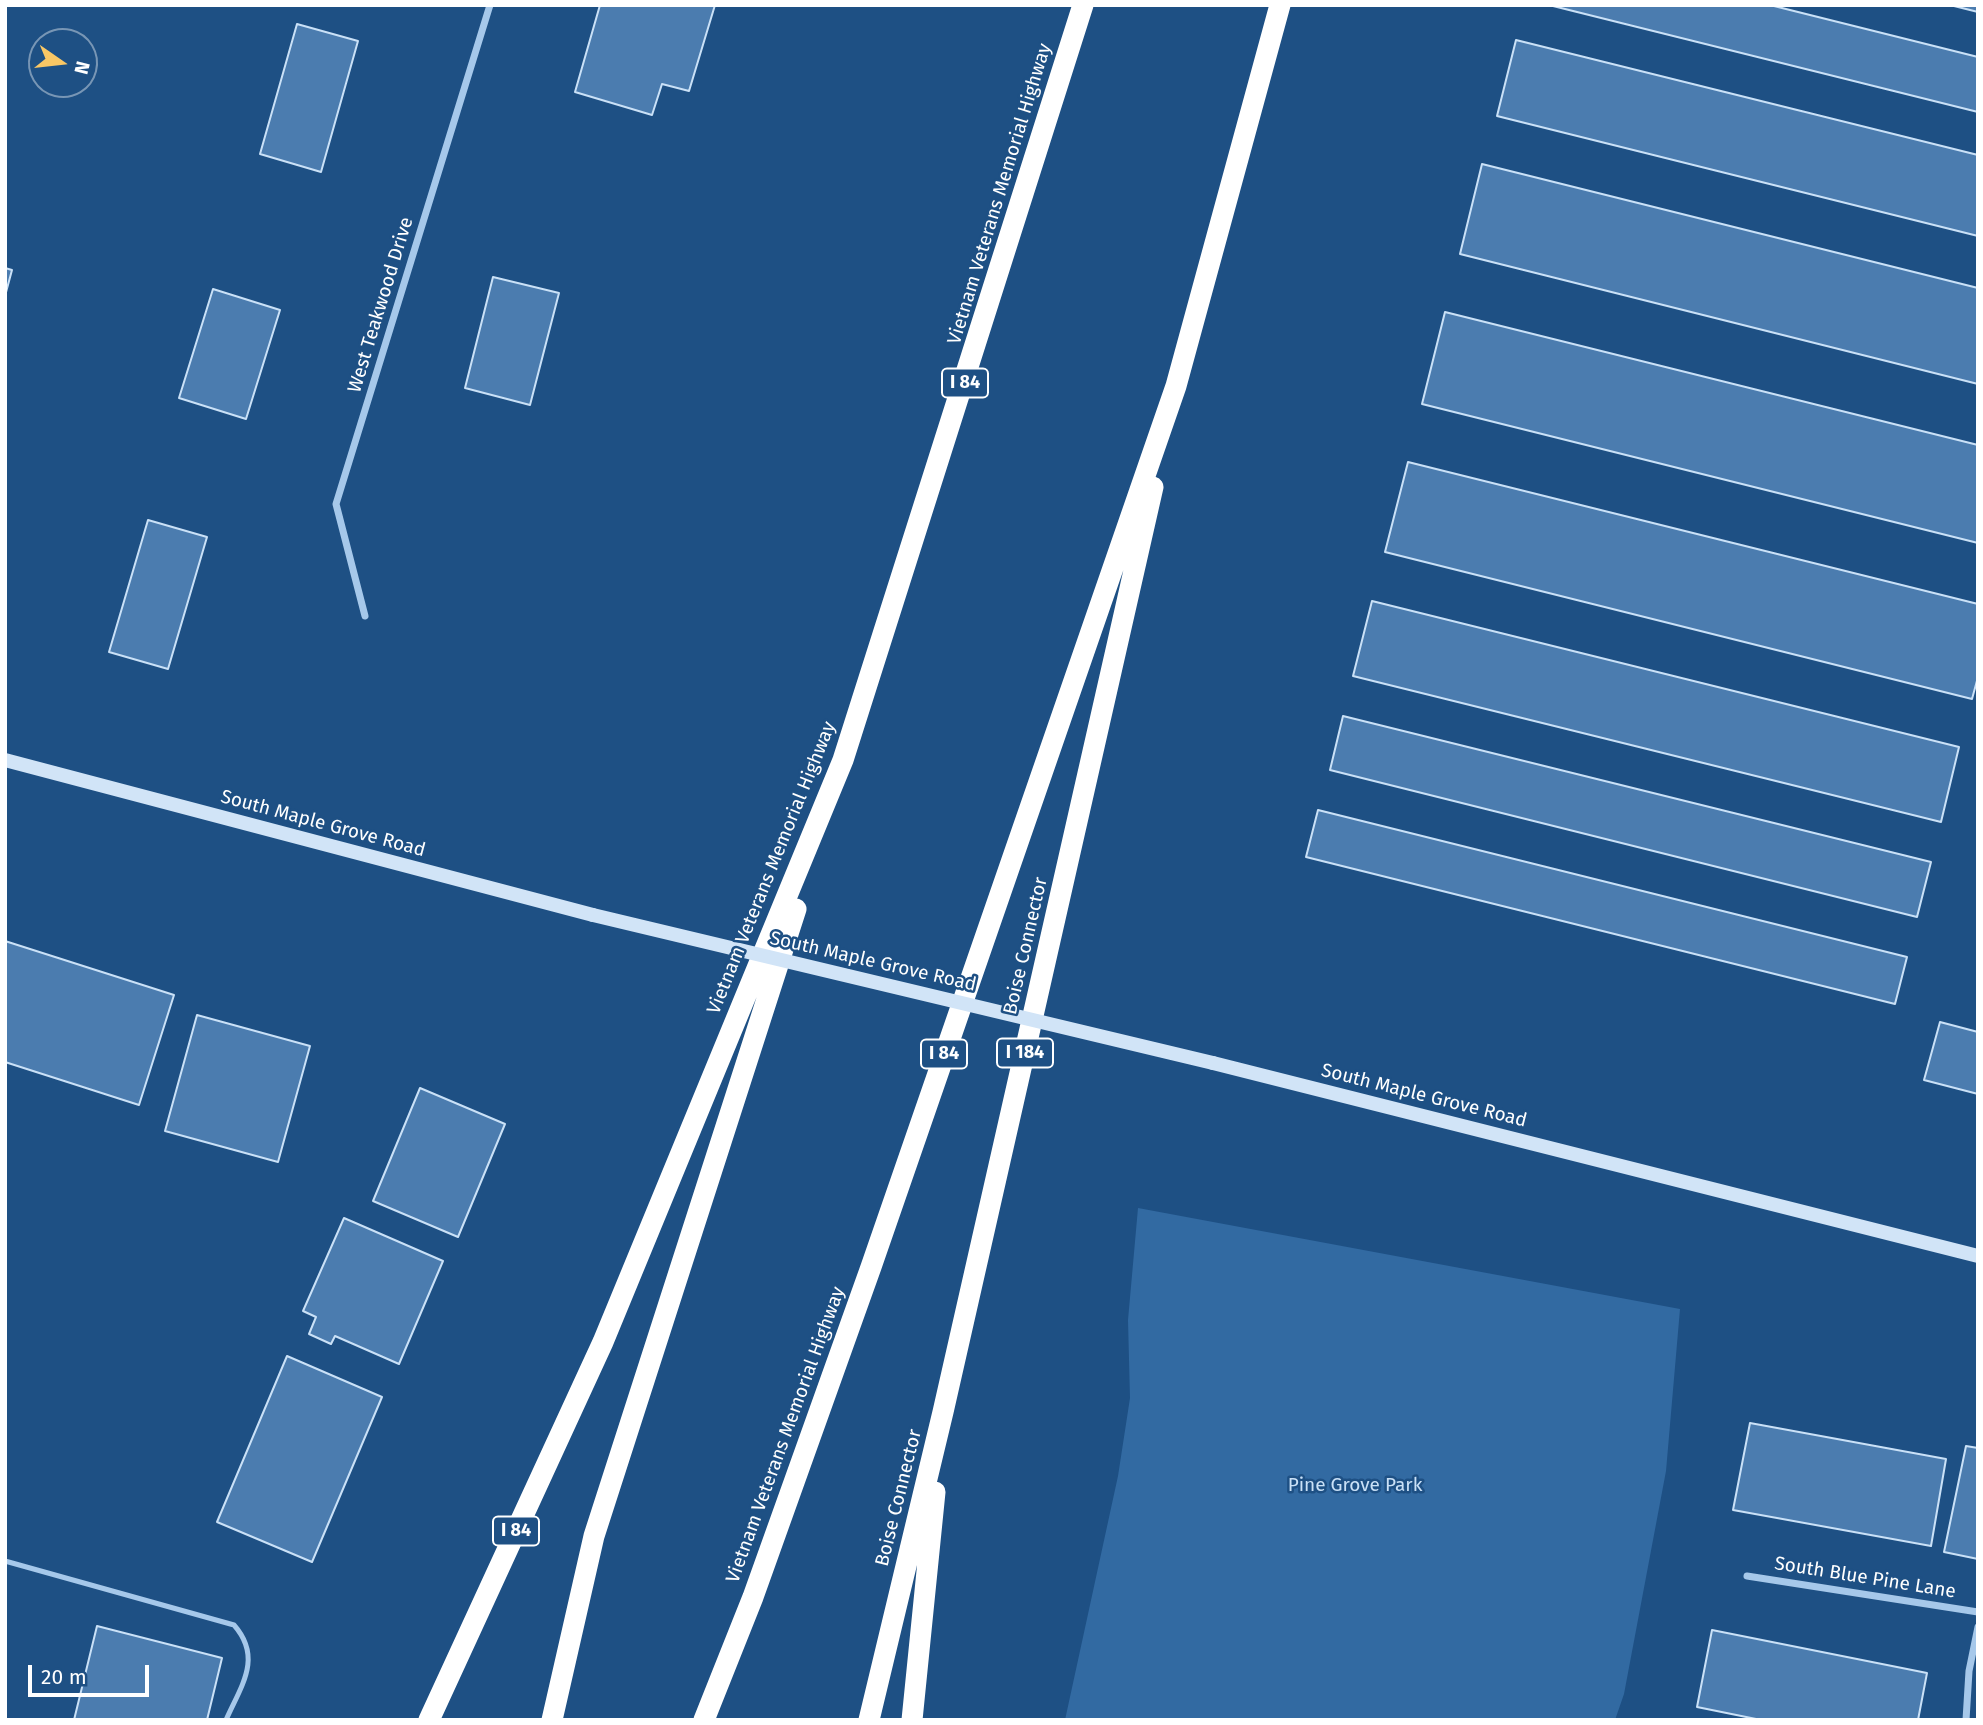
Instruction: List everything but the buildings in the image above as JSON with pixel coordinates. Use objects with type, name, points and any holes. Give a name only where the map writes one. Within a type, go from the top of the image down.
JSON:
[{"type":"highway","name":"Vietnam Veterans Memorial Highway","points":[[429,1720],[603,1342],[843,760],[1083,5]]},
{"type":"highway","name":"Vietnam Veterans Memorial Highway","points":[[704,1720],[753,1597],[853,1317],[1176,386],[1280,5]]},
{"type":"highway","name":"Boise Connector","points":[[869,1720],[943,1412],[1176,386]]},
{"type":"highway","points":[[552,1720],[594,1536],[843,760]]},
{"type":"highway","points":[[912,1720],[943,1412]]},
{"type":"main road","name":"South Maple Grove Road","points":[[5,760],[593,915],[1213,1063],[1978,1256]]},
{"type":"street","name":"West Teakwood Drive","points":[[365,616],[336,505],[490,5]]},
{"type":"street","name":"South Blue Pine Lane","points":[[1747,1576],[1978,1612]]},
{"type":"street","points":[[1966,1720],[1969,1671],[1978,1627]]},
{"type":"lane","points":[[5,1562],[234,1625],[246,1639],[247,1674],[226,1720]]},
{"type":"green space","name":"Pine Grove Park","points":[[1138,1208],[1680,1309],[1666,1471],[1624,1694],[1615,1720],[1065,1720],[1118,1476],[1130,1398],[1128,1320]]}]
